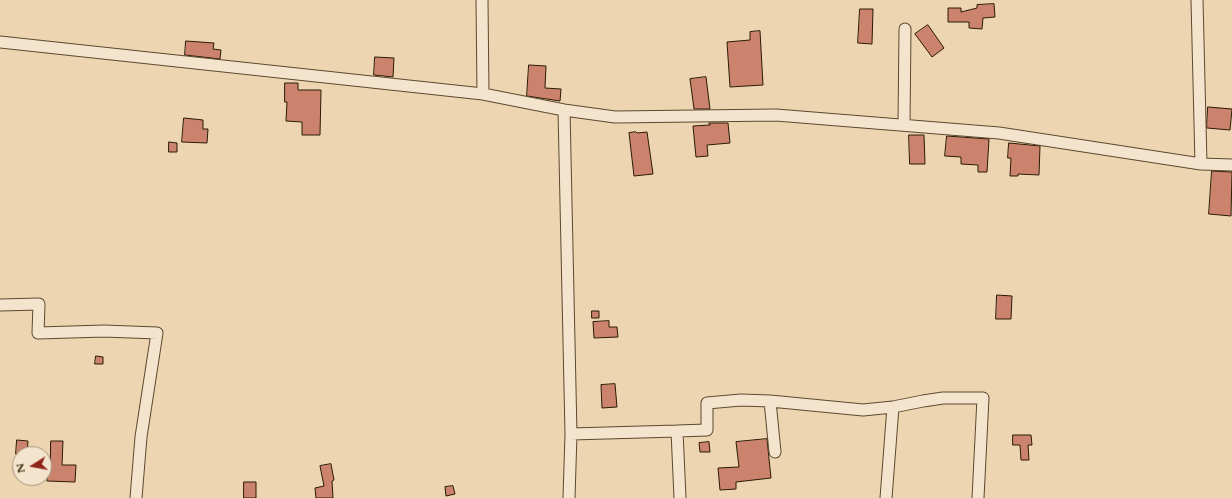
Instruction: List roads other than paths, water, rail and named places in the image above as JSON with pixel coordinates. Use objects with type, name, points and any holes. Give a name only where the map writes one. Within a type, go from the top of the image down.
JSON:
[{"type":"street","points":[[482,0],[483,94]]},
{"type":"street","points":[[1198,0],[1201,164]]},
{"type":"street","points":[[904,125],[905,29]]},
{"type":"street","points":[[0,42],[483,94],[564,110],[615,117],[776,115],[999,133],[1201,164],[1232,165]]},
{"type":"street","points":[[564,110],[571,434],[568,498]]},
{"type":"street","points":[[0,305],[39,304],[38,333],[104,331],[157,334],[141,436],[136,498]]},
{"type":"street","points":[[571,434],[707,430],[707,403],[741,400],[770,401],[863,410],[893,407],[943,398],[983,398],[978,498]]},
{"type":"street","points":[[770,401],[775,452]]},
{"type":"street","points":[[886,498],[893,407]]},
{"type":"street","points":[[677,431],[680,498]]}]
